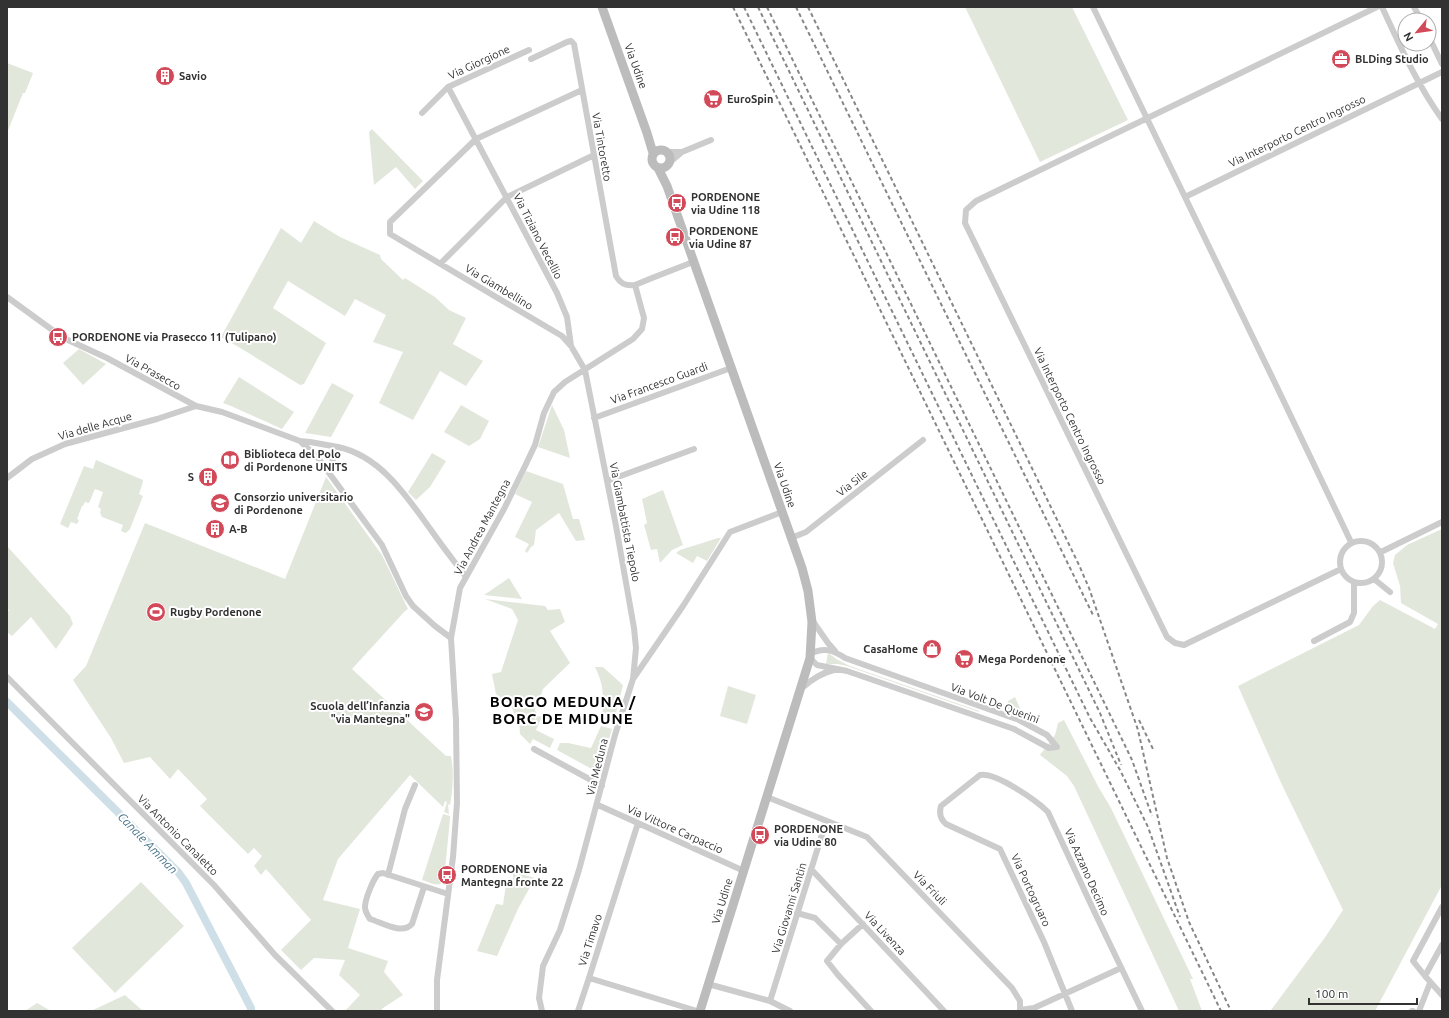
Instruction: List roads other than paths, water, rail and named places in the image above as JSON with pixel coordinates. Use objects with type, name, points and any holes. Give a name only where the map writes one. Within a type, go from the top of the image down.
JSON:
[{"type":"main road","name":"Via Udine","points":[[602,7],[647,133],[659,152]]},
{"type":"main road","points":[[659,152],[669,156],[664,165],[652,162],[652,156],[659,152]]},
{"type":"main road","name":"Via Udine","points":[[664,165],[667,186],[693,262],[802,568],[808,591],[812,619],[810,656],[801,689],[708,984],[698,1011]]},
{"type":"street","points":[[1093,7],[1351,542]]},
{"type":"street","name":"Via Interporto Centro Ingrosso","points":[[1341,569],[1184,645],[1175,643],[1167,637],[965,224],[966,210],[976,201],[1377,7]]},
{"type":"street","points":[[1382,7],[1419,84],[1442,119]]},
{"type":"street","name":"Via Tintoretto","points":[[531,59],[571,41],[574,44],[616,276],[621,284],[628,286],[635,285]]},
{"type":"street","name":"Via Giorgione","points":[[476,139],[448,87],[529,50]]},
{"type":"street","points":[[1436,52],[1442,64]]},
{"type":"street","name":"Via Interporto Centro Ingrosso","points":[[1185,197],[1442,72]]},
{"type":"street","points":[[422,113],[448,87]]},
{"type":"street","points":[[476,139],[582,90]]},
{"type":"street","name":"Via Tiziano Vecellio","points":[[476,139],[557,293],[567,317],[571,346]]},
{"type":"street","name":"Via Giambellino","points":[[476,139],[390,222],[390,234],[441,263],[549,330],[562,336],[571,346],[585,370]]},
{"type":"street","points":[[664,165],[682,152],[711,140]]},
{"type":"street","points":[[659,152],[682,152]]},
{"type":"street","points":[[441,263],[507,197],[594,155]]},
{"type":"street","points":[[635,285],[693,262]]},
{"type":"street","name":"Via Andrea Mantegna","points":[[437,1011],[437,980],[448,894],[457,803],[456,720],[451,638],[459,594],[466,577],[504,509],[535,445],[544,413],[554,392],[565,382],[633,339],[642,329],[644,318],[635,285]]},
{"type":"street","name":"Via Prasecco","points":[[7,297],[68,340],[107,358],[196,406],[222,412],[300,442],[314,453],[382,545],[406,596],[413,606],[451,638]]},
{"type":"street","name":"Via Francesco Guardi","points":[[594,418],[731,368]]},
{"type":"street","name":"Via Giambattista Tiepolo","points":[[585,370],[634,628],[636,648],[633,679]]},
{"type":"street","name":"Via delle Acque","points":[[7,478],[32,459],[65,444],[157,419],[196,406]]},
{"type":"street","name":"Via Sile","points":[[791,538],[806,532],[923,440]]},
{"type":"street","name":"Via Prasecco","points":[[300,442],[310,442],[351,450],[385,473],[402,490],[466,577]]},
{"type":"street","points":[[330,474],[332,462],[338,447]]},
{"type":"street","points":[[607,480],[694,449]]},
{"type":"street","name":"Via Meduna","points":[[542,1011],[539,998],[544,966],[560,930],[579,870],[598,805],[615,735],[633,679],[683,606],[730,532],[782,512]]},
{"type":"street","points":[[1381,552],[1442,522]]},
{"type":"street","points":[[1363,541],[1370,543],[1381,552],[1382,568],[1374,580],[1368,583],[1354,583],[1348,580],[1343,575],[1341,569],[1339,561],[1341,555],[1344,548],[1351,542],[1363,541]]},
{"type":"street","points":[[1374,580],[1390,592]]},
{"type":"street","points":[[1314,640],[1350,622],[1354,613],[1354,583]]},
{"type":"street","name":"Via Volt De Querini","points":[[812,619],[828,643],[839,655]]},
{"type":"street","name":"Via Volt De Querini","points":[[824,649],[832,650],[839,655],[1019,720],[1047,735],[1057,747],[1049,748],[1014,729],[840,669],[817,665],[810,656],[817,650],[824,649]]},
{"type":"street","points":[[801,689],[821,674],[840,669]]},
{"type":"street","name":"Via Antonio Canaletto","points":[[7,677],[212,883],[275,955],[332,1011]]},
{"type":"street","points":[[982,718],[986,708]]},
{"type":"street","points":[[534,750],[602,786]]},
{"type":"street","name":"Via Azzano Decimo","points":[[980,775],[989,774],[1016,788],[1039,802],[1048,812],[1142,1011]]},
{"type":"street","name":"Via Portogruaro","points":[[980,775],[941,806],[940,817],[946,824],[1000,849],[1044,942],[1072,1011]]},
{"type":"street","points":[[388,875],[405,809],[415,785]]},
{"type":"street","name":"Via Friuli","points":[[767,797],[867,837],[1012,988],[1020,1001],[1020,1011]]},
{"type":"street","name":"Via Vittore Carpaccio","points":[[598,805],[744,871]]},
{"type":"street","name":"Via Giovanni Santin","points":[[770,1001],[825,821]]},
{"type":"street","name":"Via Timavo","points":[[638,823],[588,978],[698,1011]]},
{"type":"street","name":"Via Livenza","points":[[811,869],[944,1011]]},
{"type":"street","points":[[424,886],[412,924],[405,929],[400,929],[370,919],[367,915],[365,908],[374,879],[378,874],[388,875],[424,886],[448,894]]},
{"type":"street","points":[[1442,907],[1413,961],[1442,995]]},
{"type":"street","points":[[797,913],[815,918],[841,944]]},
{"type":"street","points":[[863,924],[841,944],[827,961],[872,1011]]},
{"type":"street","points":[[1425,976],[1442,945]]},
{"type":"street","points":[[1020,1011],[1034,1008],[1121,968]]},
{"type":"street","points":[[578,1011],[588,978]]},
{"type":"street","points":[[1419,1011],[1430,982]]},
{"type":"street","points":[[708,984],[770,1001],[790,1011]]},
{"type":"waterway","name":"Canale Amman","points":[[7,702],[178,872],[186,883],[251,1008],[251,1011]]},
{"type":"railway","points":[[733,7],[1221,1011]]},
{"type":"railway","points":[[744,7],[1090,718],[1120,770],[1148,827],[1180,917]]},
{"type":"railway","points":[[758,7],[1100,713],[1121,765]]},
{"type":"railway","points":[[767,7],[1132,760],[1152,816]]},
{"type":"railway","points":[[796,7],[1093,615]]},
{"type":"railway","points":[[808,7],[1089,588],[1138,730],[1167,858],[1189,922],[1231,1011]]},
{"type":"railway","points":[[1139,720],[1153,749]]},
{"type":"place","name":"BLDing Studio","points":[[1341,59]]},
{"type":"place","name":"Savio","points":[[165,76]]},
{"type":"place","name":"EuroSpin","points":[[713,99]]},
{"type":"place","name":"PORDENONE via Udine 118","points":[[677,203]]},
{"type":"place","name":"PORDENONE via Udine 87","points":[[675,237]]},
{"type":"place","name":"PORDENONE via Prasecco 11 (Tulipano)","points":[[58,337]]},
{"type":"place","name":"Biblioteca del Polo di Pordenone UNITS","points":[[230,460]]},
{"type":"place","name":"S","points":[[208,477]]},
{"type":"place","name":"Consorzio universitario di Pordenone","points":[[220,503]]},
{"type":"place","name":"A-B","points":[[215,529]]},
{"type":"place","name":"Rugby Pordenone","points":[[156,612]]},
{"type":"place","name":"CasaHome","points":[[932,649]]},
{"type":"place","name":"Mega Pordenone","points":[[964,659]]},
{"type":"place","name":"Scuola dell’Infanzia \"via Mantegna\"","points":[[424,712]]},
{"type":"place","name":"PORDENONE via Udine 80","points":[[760,835]]},
{"type":"place","name":"PORDENONE via Mantegna fronte 22","points":[[447,875]]},
{"type":"district","name":"BORGO MEDUNA / BORC DE MIDUNE","points":[[563,710]]}]
